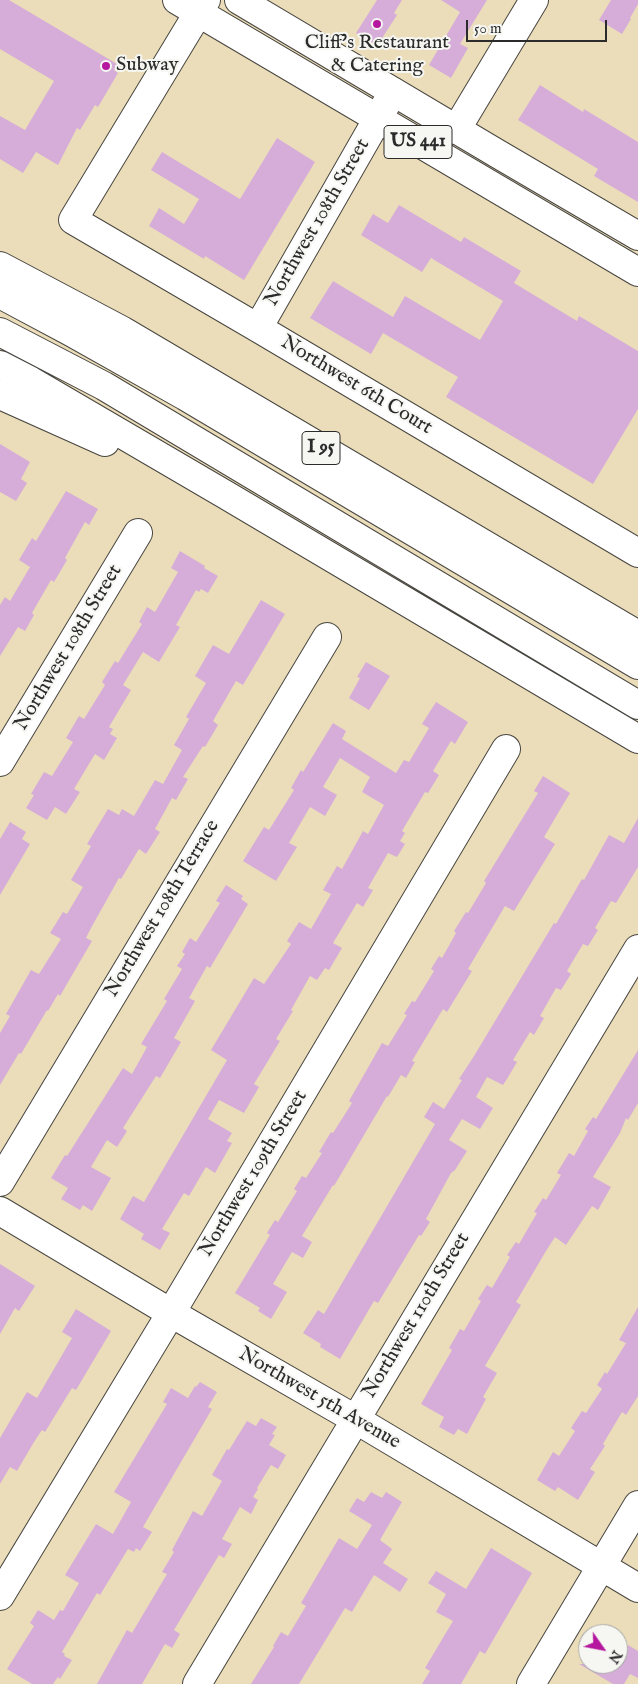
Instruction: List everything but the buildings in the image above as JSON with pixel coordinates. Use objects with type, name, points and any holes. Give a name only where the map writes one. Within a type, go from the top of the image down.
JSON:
[{"type":"main road","name":"US 441","points":[[239,0],[638,236]]},
{"type":"main road","points":[[456,130],[534,0]]},
{"type":"main road","name":"US 441","points":[[194,4],[377,118],[638,272]]},
{"type":"main road","name":"Northwest 6th Court","points":[[194,4],[73,220],[638,553]]},
{"type":"main road","name":"Northwest 108th Street","points":[[258,328],[392,92]]},
{"type":"main road","points":[[567,229],[618,244],[638,256]]},
{"type":"main road","name":"I 95","points":[[0,266],[132,336],[638,636]]},
{"type":"main road","points":[[0,294],[185,396],[638,665]]},
{"type":"main road","points":[[0,332],[104,386],[638,705]]},
{"type":"main road","points":[[0,364],[226,495],[638,739]]},
{"type":"main road","points":[[0,395],[226,495]]},
{"type":"main road","name":"Northwest 108th Street","points":[[0,762],[138,534]]},
{"type":"main road","name":"Northwest 108th Terrace","points":[[0,1182],[326,637]]},
{"type":"main road","name":"Northwest 109th Street","points":[[0,1596],[171,1313],[506,749]]},
{"type":"main road","name":"Northwest 110th Street","points":[[197,1684],[638,948]]},
{"type":"main road","name":"Northwest 5th Avenue","points":[[0,1211],[638,1588]]},
{"type":"main road","points":[[531,1684],[638,1505]]},
{"type":"place","name":"Cliff's Restaurant & Catering","points":[[377,24]]},
{"type":"place","name":"Subway","points":[[106,66]]}]
